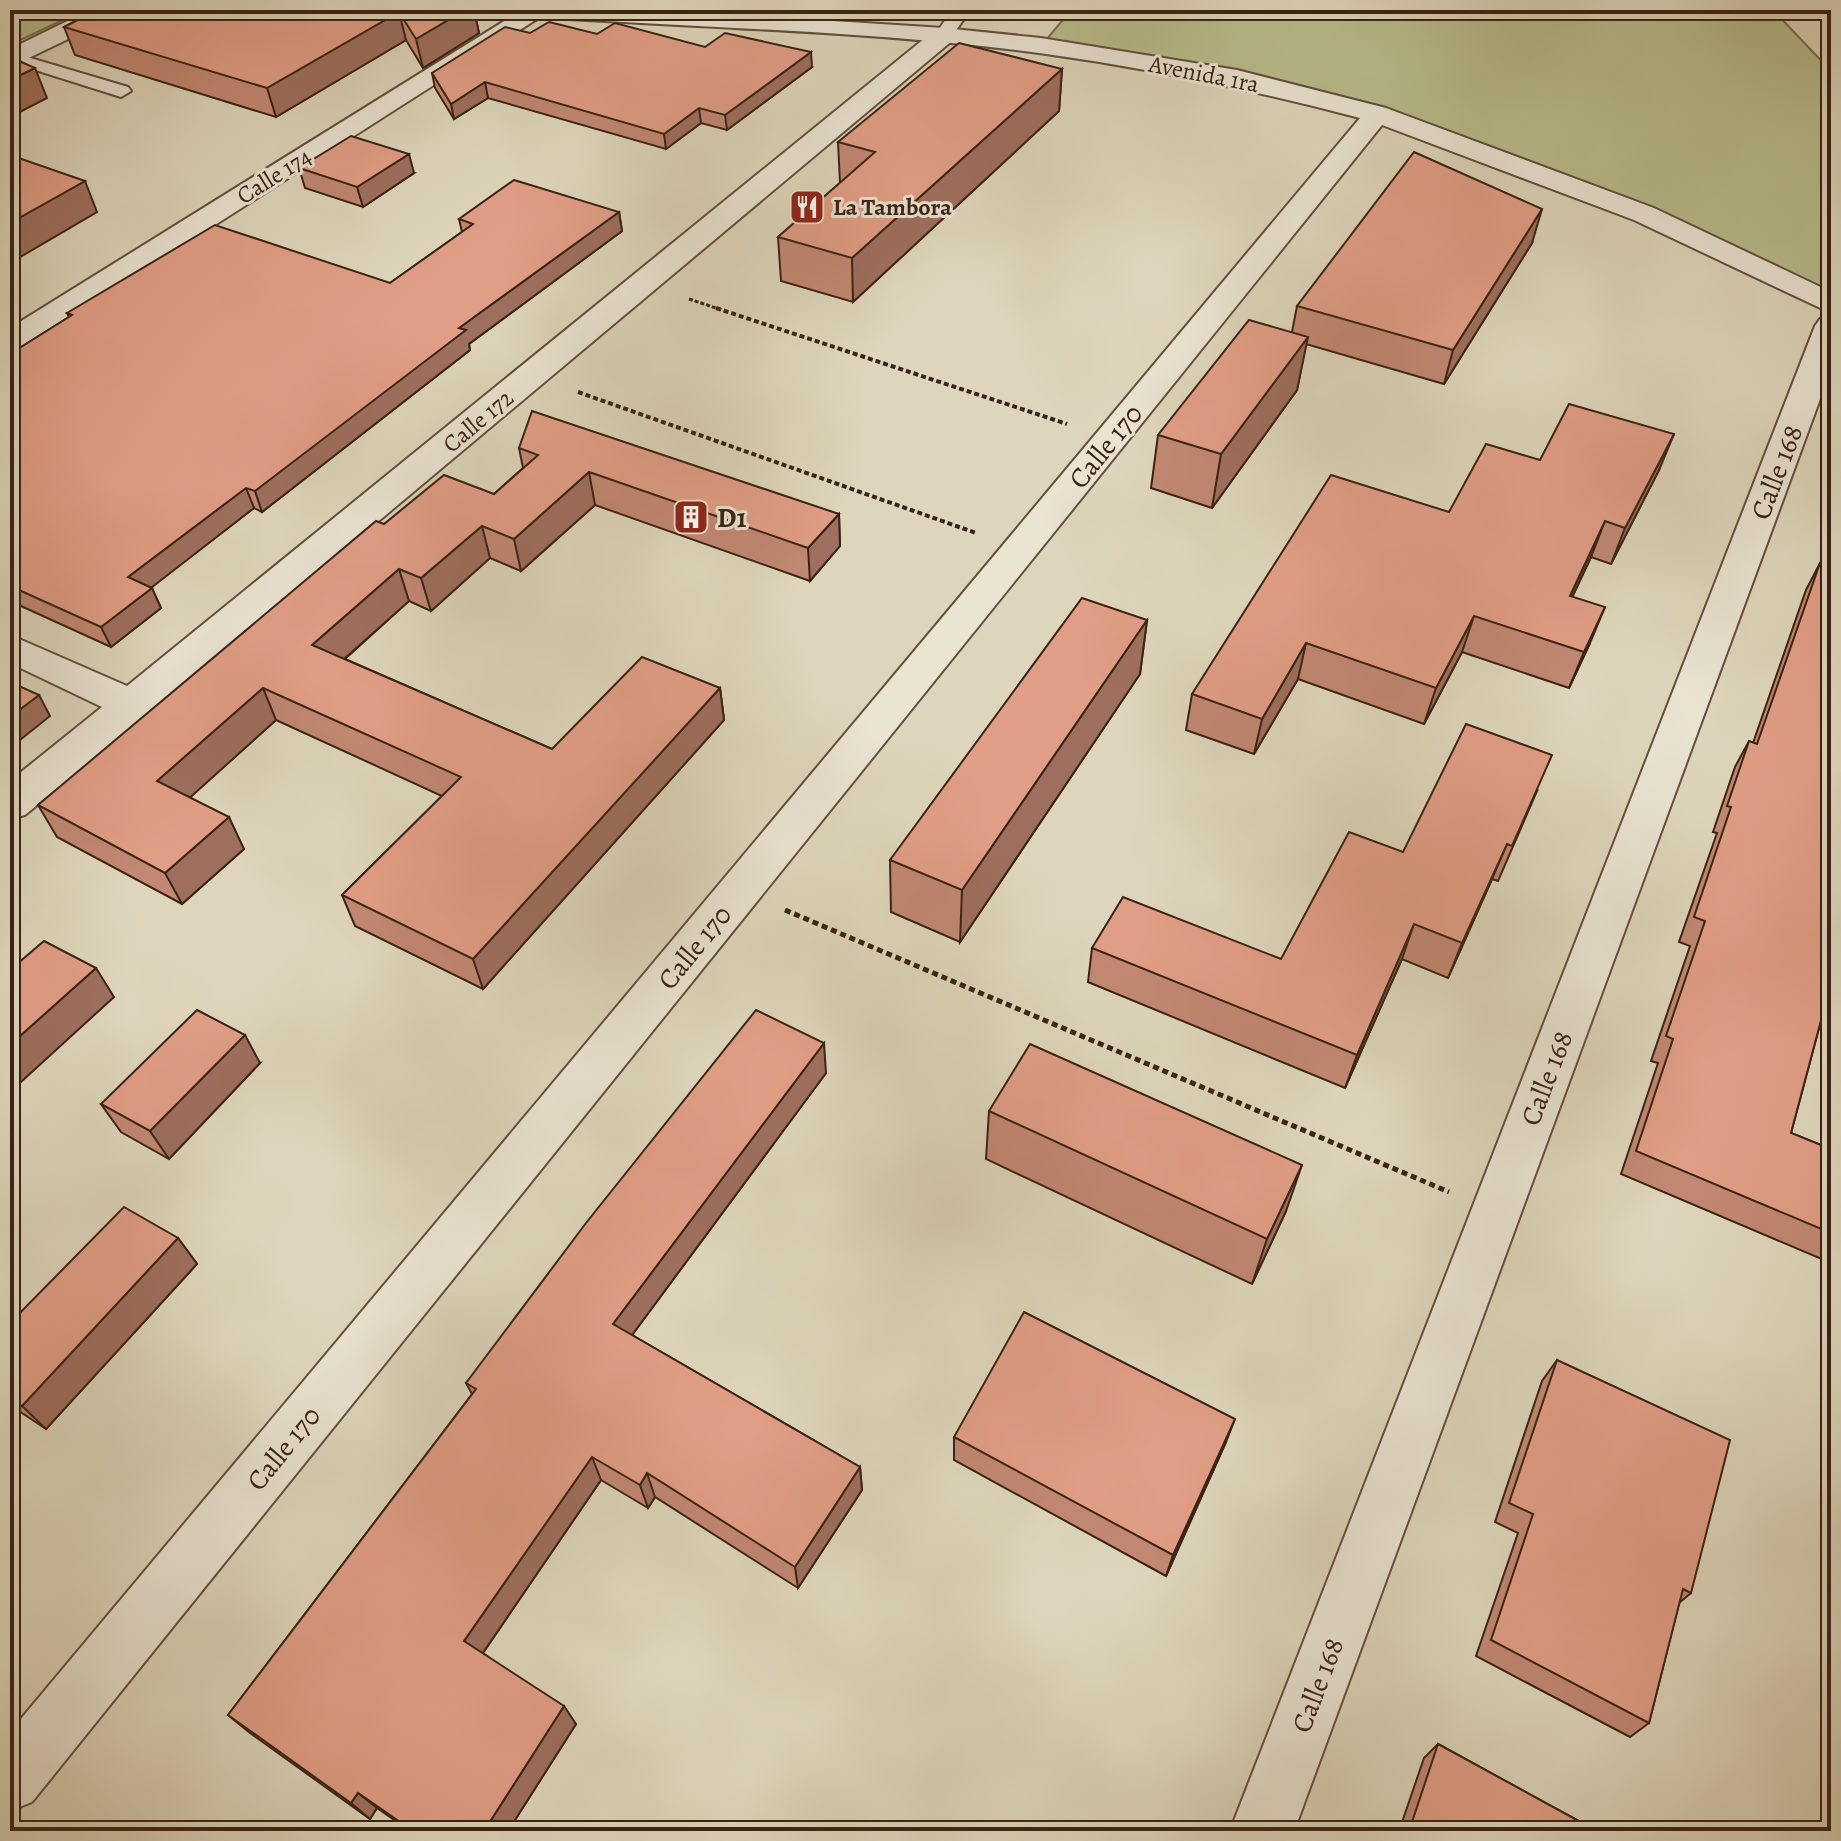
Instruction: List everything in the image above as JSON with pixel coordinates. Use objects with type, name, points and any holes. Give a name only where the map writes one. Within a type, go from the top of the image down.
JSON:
[{"type":"street","points":[[12,58],[109,10]]},
{"type":"street","name":"Avenida 1ra","points":[[538,10],[952,22],[1041,46],[1237,78],[1377,114],[1644,214],[1831,304]]},
{"type":"street","name":"Calle 174","points":[[10,342],[538,10]]},
{"type":"street","name":"Calle 172","points":[[10,804],[643,284],[952,22]]},
{"type":"street","name":"Calle 170","points":[[10,1780],[1377,114]]},
{"type":"street","name":"Calle 168","points":[[1262,1831],[1831,326]]},
{"type":"street","points":[[10,648],[133,705]]},
{"type":"lane","points":[[12,58],[121,91]]},
{"type":"path","points":[[643,284],[1111,439]]},
{"type":"path","points":[[532,376],[1020,549]]},
{"type":"path","points":[[739,891],[1495,1212]]},
{"type":"green space","points":[[10,10],[84,10],[10,45]]},
{"type":"green space","points":[[1071,10],[1773,10],[1831,71],[1831,304],[1644,214],[1377,114],[1041,46]]},
{"type":"building","points":[[97,10],[465,10],[416,39],[399,12],[267,88],[64,27]]},
{"type":"building","points":[[549,22],[597,34],[615,23],[705,47],[725,33],[811,52],[725,115],[699,108],[664,134],[485,82],[451,104],[432,73],[505,27],[530,33]]},
{"type":"building","points":[[959,43],[1062,69],[852,258],[778,237],[875,152],[838,142]]},
{"type":"building","points":[[10,57],[35,68],[10,80]]},
{"type":"building","points":[[351,136],[409,154],[357,187],[299,168]]},
{"type":"building","points":[[1414,152],[1542,209],[1453,350],[1297,306]]},
{"type":"building","points":[[10,155],[85,181],[10,223]]},
{"type":"building","points":[[514,180],[619,212],[459,328],[466,330],[255,491],[246,488],[128,577],[152,588],[101,627],[10,586],[10,354],[72,315],[67,313],[215,225],[390,283],[473,224],[459,219]]},
{"type":"building","points":[[1249,320],[1308,337],[1221,454],[1158,435]]},
{"type":"building","points":[[1569,404],[1674,434],[1625,528],[1605,521],[1570,596],[1605,607],[1584,652],[1474,616],[1436,688],[1306,643],[1262,719],[1192,694],[1331,475],[1449,512],[1486,444],[1540,460]]},
{"type":"building","points":[[532,411],[839,514],[808,548],[589,472],[514,539],[482,526],[421,578],[399,569],[312,645],[552,749],[642,657],[720,688],[473,959],[342,895],[461,777],[263,688],[157,781],[229,817],[165,873],[38,805],[376,521],[384,524],[444,475],[494,494],[538,455],[519,448]]},
{"type":"building","points":[[1820,563],[1831,564],[1831,983],[1791,1133],[1831,1149],[1831,1233],[1636,1151],[1673,1039],[1666,1036],[1705,921],[1694,917],[1731,807],[1727,806],[1749,741],[1757,744]]},
{"type":"building","points":[[1082,598],[1147,620],[962,890],[890,860]]},
{"type":"building","points":[[10,682],[39,695],[10,717]]},
{"type":"building","points":[[1466,724],[1552,755],[1512,846],[1507,844],[1462,943],[1414,924],[1357,1055],[1092,948],[1123,897],[1281,959],[1349,832],[1403,852]]},
{"type":"building","points":[[44,941],[96,968],[10,1045],[10,970]]},
{"type":"building","points":[[197,1010],[245,1035],[150,1131],[101,1104]]},
{"type":"building","points":[[756,1010],[824,1043],[613,1324],[860,1467],[795,1567],[647,1473],[640,1485],[592,1457],[464,1641],[564,1706],[484,1831],[413,1831],[358,1793],[351,1803],[228,1715],[476,1389],[466,1383],[586,1223]]},
{"type":"building","points":[[1030,1044],[1302,1165],[1267,1239],[989,1111]]},
{"type":"building","points":[[124,1207],[178,1238],[22,1406],[10,1398],[10,1323]]},
{"type":"building","points":[[1024,1312],[1235,1419],[1173,1555],[954,1437]]},
{"type":"building","points":[[1557,1360],[1730,1440],[1691,1593],[1683,1589],[1649,1723],[1491,1640],[1533,1514],[1509,1503]]},
{"type":"building","points":[[1438,1744],[1597,1831],[1409,1831]]},
{"type":"place","name":"La Tambora","points":[[807,207]]},
{"type":"place","name":"D1","points":[[691,517]]}]
